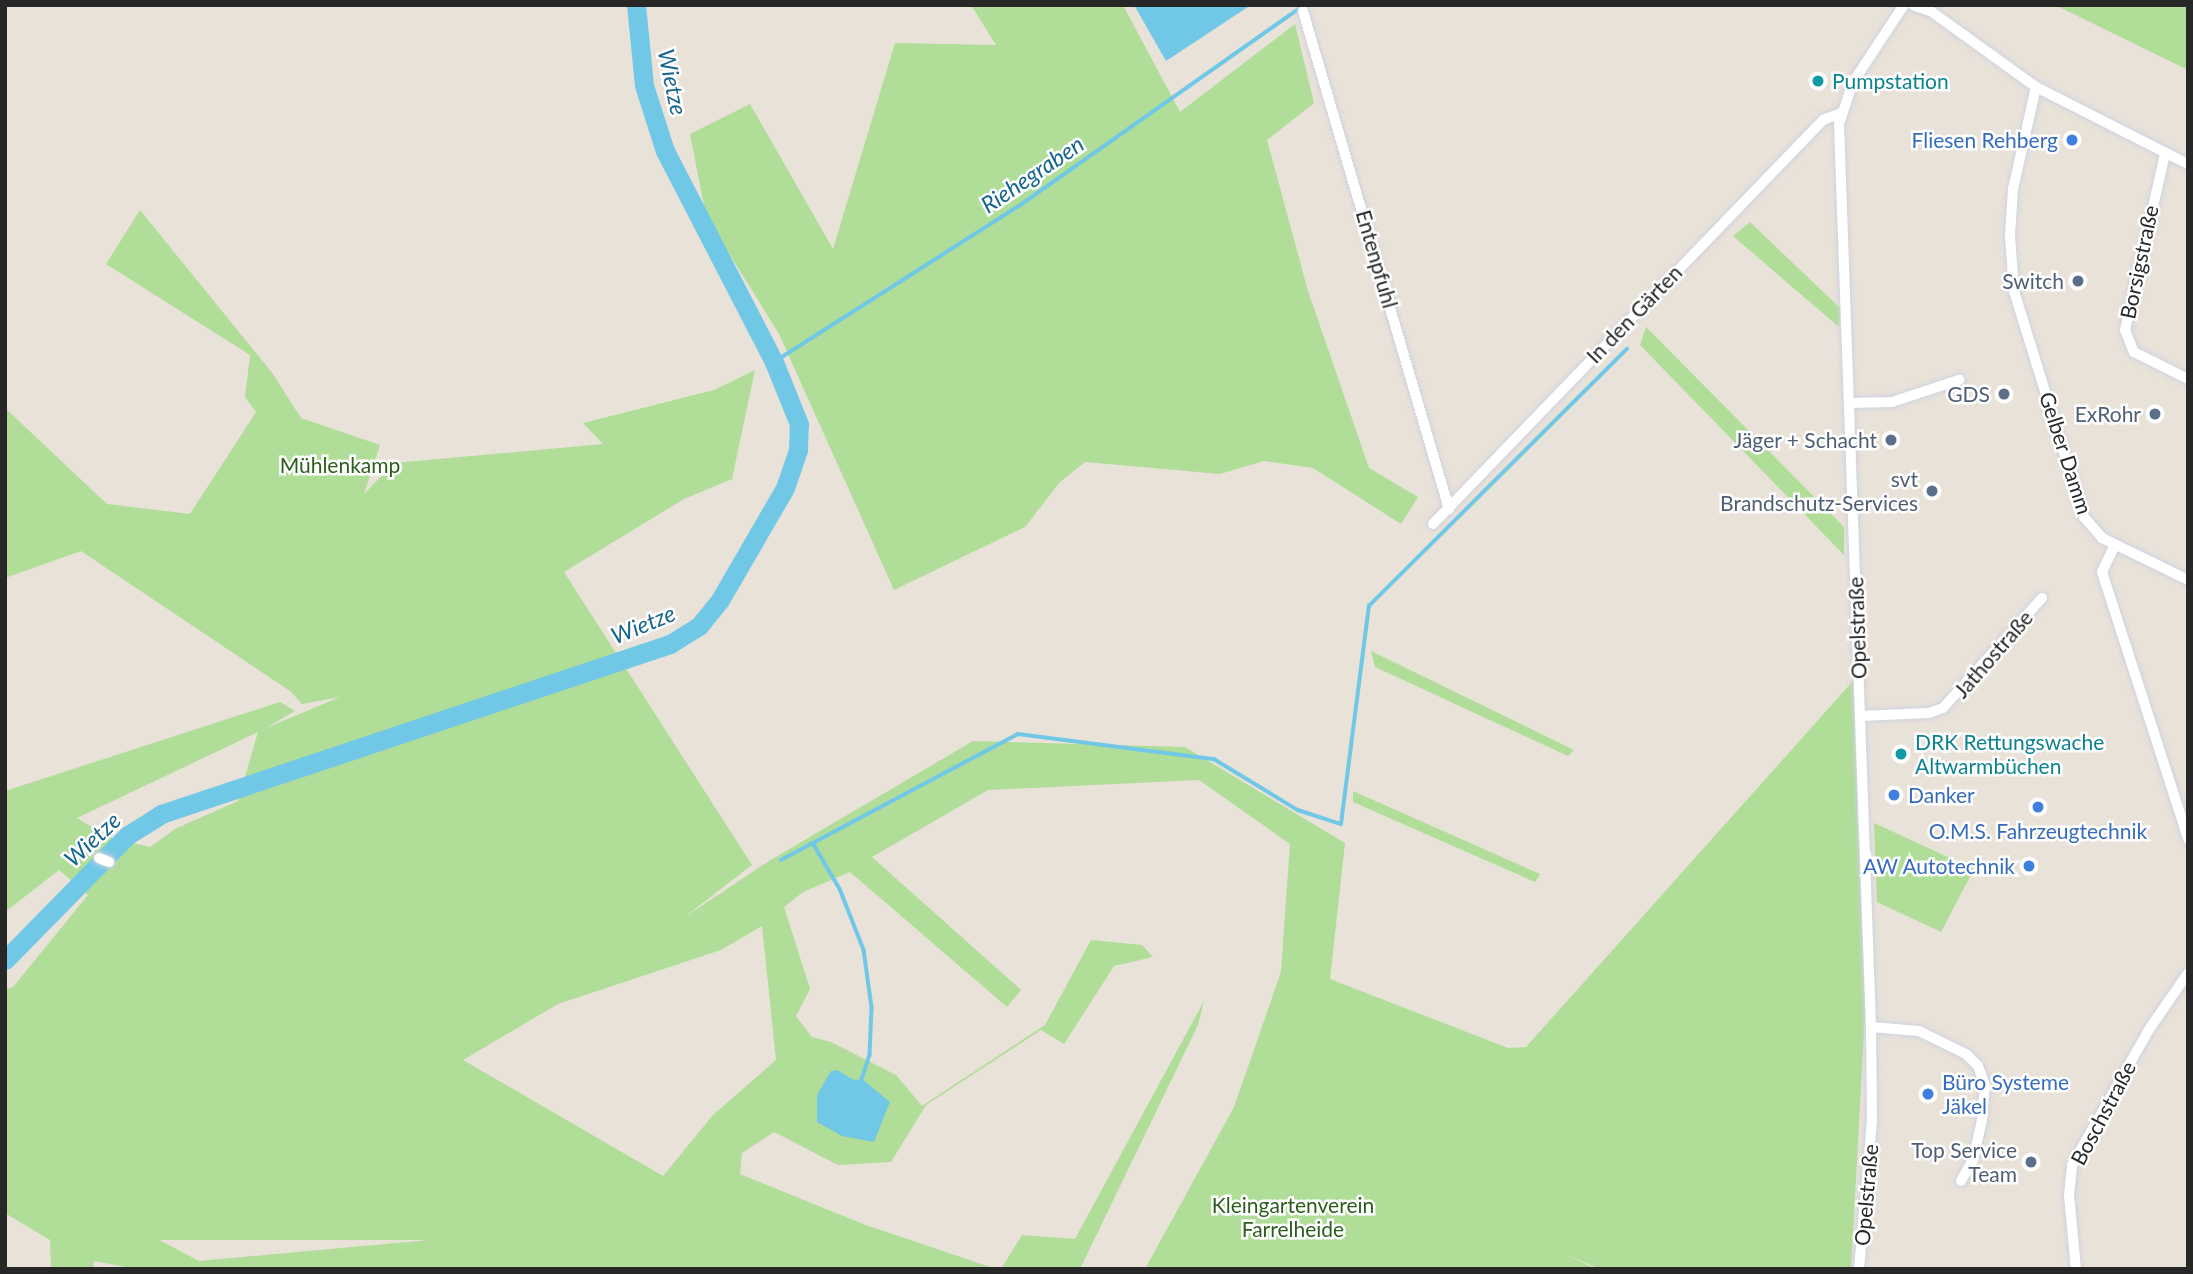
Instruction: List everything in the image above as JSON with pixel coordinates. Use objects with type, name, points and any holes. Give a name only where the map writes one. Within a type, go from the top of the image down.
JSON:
[{"type":"street","name":"Opelstraße","points":[[1859,1269],[1872,1121],[1871,1027],[1841,113],[1853,82],[1904,5]]},
{"type":"street","points":[[1913,5],[1932,12],[2036,88],[2188,164]]},
{"type":"street","name":"Entenpfuhl","points":[[1303,11],[1449,509]]},
{"type":"street","name":"Gelber Damm","points":[[2036,88],[2014,189],[2010,235],[2014,291],[2084,517],[2115,545],[2188,580]]},
{"type":"street","name":"In den Gärten","points":[[1433,524],[1823,120],[1841,113]]},
{"type":"street","name":"Borsigstraße","points":[[2165,154],[2125,330],[2134,352],[2188,379]]},
{"type":"street","points":[[1849,403],[1892,402],[1959,380]]},
{"type":"street","points":[[2115,545],[2102,572],[2188,839]]},
{"type":"street","name":"Jathostraße","points":[[1860,716],[1928,713],[1943,708],[2042,598]]},
{"type":"street","name":"Boschstraße","points":[[2076,1269],[2069,1195],[2072,1165],[2148,1031],[2188,973]]},
{"type":"street","points":[[1871,1027],[1919,1031],[1966,1054],[1978,1066],[1985,1085],[1982,1120],[1973,1160],[1961,1181]]},
{"type":"green space","points":[[971,5],[1123,5],[1180,112],[1295,24],[1314,103],[1267,140],[1308,291],[1369,468],[1418,497],[1401,524],[1313,468],[1264,461],[1220,474],[1085,462],[1060,482],[1025,527],[894,590],[779,334],[706,216],[690,134],[750,104],[833,249],[895,43],[996,45]]},
{"type":"green space","points":[[2055,5],[2188,5],[2188,70]]},
{"type":"green space","points":[[140,210],[273,374],[301,418],[380,445],[364,494],[394,463],[603,444],[583,423],[714,390],[755,370],[732,479],[684,499],[564,572],[752,865],[682,919],[769,861],[973,741],[1185,747],[1345,843],[1330,979],[1508,1048],[1526,1047],[1853,681],[1865,1015],[1851,1269],[1600,1269],[1563,1253],[1596,1269],[1145,1269],[1234,1107],[1281,972],[1290,844],[1199,780],[988,790],[872,857],[1021,990],[1007,1007],[850,872],[803,892],[784,907],[810,989],[796,1016],[812,1037],[831,1042],[896,1075],[922,1106],[1045,1025],[1091,940],[1142,945],[1153,957],[1114,966],[1064,1044],[1041,1030],[926,1105],[891,1162],[838,1165],[774,1132],[742,1153],[740,1174],[863,1224],[996,1269],[136,1269],[94,1261],[93,1269],[51,1269],[50,1240],[5,1213],[5,990],[13,987],[88,895],[59,870],[5,912],[5,791],[280,702],[295,711],[266,728],[340,697],[302,704],[290,691],[81,551],[5,578],[5,408],[107,504],[190,514],[256,412],[245,397],[250,355],[106,264]],"holes":[[[258,732],[238,801],[175,829],[150,847],[108,837],[77,818]],[[762,926],[776,1060],[713,1115],[663,1176],[463,1060],[558,1004],[721,950]],[[159,1240],[429,1240],[199,1261]]]},
{"type":"green space","points":[[1750,222],[1841,309],[1839,327],[1733,236]]},
{"type":"green space","points":[[1646,327],[1844,527],[1844,555],[1640,345]]},
{"type":"green space","points":[[1371,651],[1574,750],[1568,756],[1375,667]]},
{"type":"green space","points":[[1353,791],[1540,874],[1535,882],[1353,802]]},
{"type":"green space","points":[[1874,823],[1974,869],[1941,932],[1877,902]]},
{"type":"green space","points":[[1204,1001],[1198,1025],[1080,1269],[1001,1269],[1022,1235],[1075,1239]]},
{"type":"water","points":[[1134,5],[1251,5],[1166,61]]},
{"type":"water","points":[[837,1070],[854,1080],[862,1079],[890,1102],[874,1142],[842,1136],[817,1122],[817,1095],[831,1071]]},
{"type":"waterway","name":"Wietze","points":[[5,960],[128,835],[161,814],[670,644],[699,626],[720,600],[785,488],[798,450],[799,424],[774,362],[665,151],[644,85],[636,5]]},
{"type":"waterway","name":"Riehegraben","points":[[774,362],[1022,204],[1304,5]]},
{"type":"waterway","points":[[781,860],[1018,734],[1214,759],[1298,810],[1341,824],[1369,606],[1627,349]]},
{"type":"waterway","points":[[813,843],[840,889],[864,950],[872,1008],[870,1055],[862,1079]]},
{"type":"place","name":"Pumpstation","points":[[1818,81]]},
{"type":"place","name":"Fliesen Rehberg","points":[[2072,140]]},
{"type":"place","name":"Switch","points":[[2078,281]]},
{"type":"place","name":"GDS","points":[[2004,394]]},
{"type":"place","name":"ExRohr","points":[[2155,414]]},
{"type":"place","name":"Jäger + Schacht","points":[[1891,440]]},
{"type":"place","name":"svt Brandschutz-Services","points":[[1932,491]]},
{"type":"place","name":"DRK Rettungswache Altwarmbüchen","points":[[1901,754]]},
{"type":"place","name":"Danker","points":[[1894,795]]},
{"type":"place","name":"O.M.S. Fahrzeugtechnik","points":[[2038,807]]},
{"type":"place","name":"AW Autotechnik","points":[[2029,866]]},
{"type":"place","name":"Büro Systeme Jäkel","points":[[1928,1094]]},
{"type":"place","name":"Top Service Team","points":[[2031,1162]]},
{"type":"park label","name":"Mühlenkamp","points":[[340,465]]},
{"type":"park label","name":"Kleingartenverein Farrelheide","points":[[1293,1217]]}]
